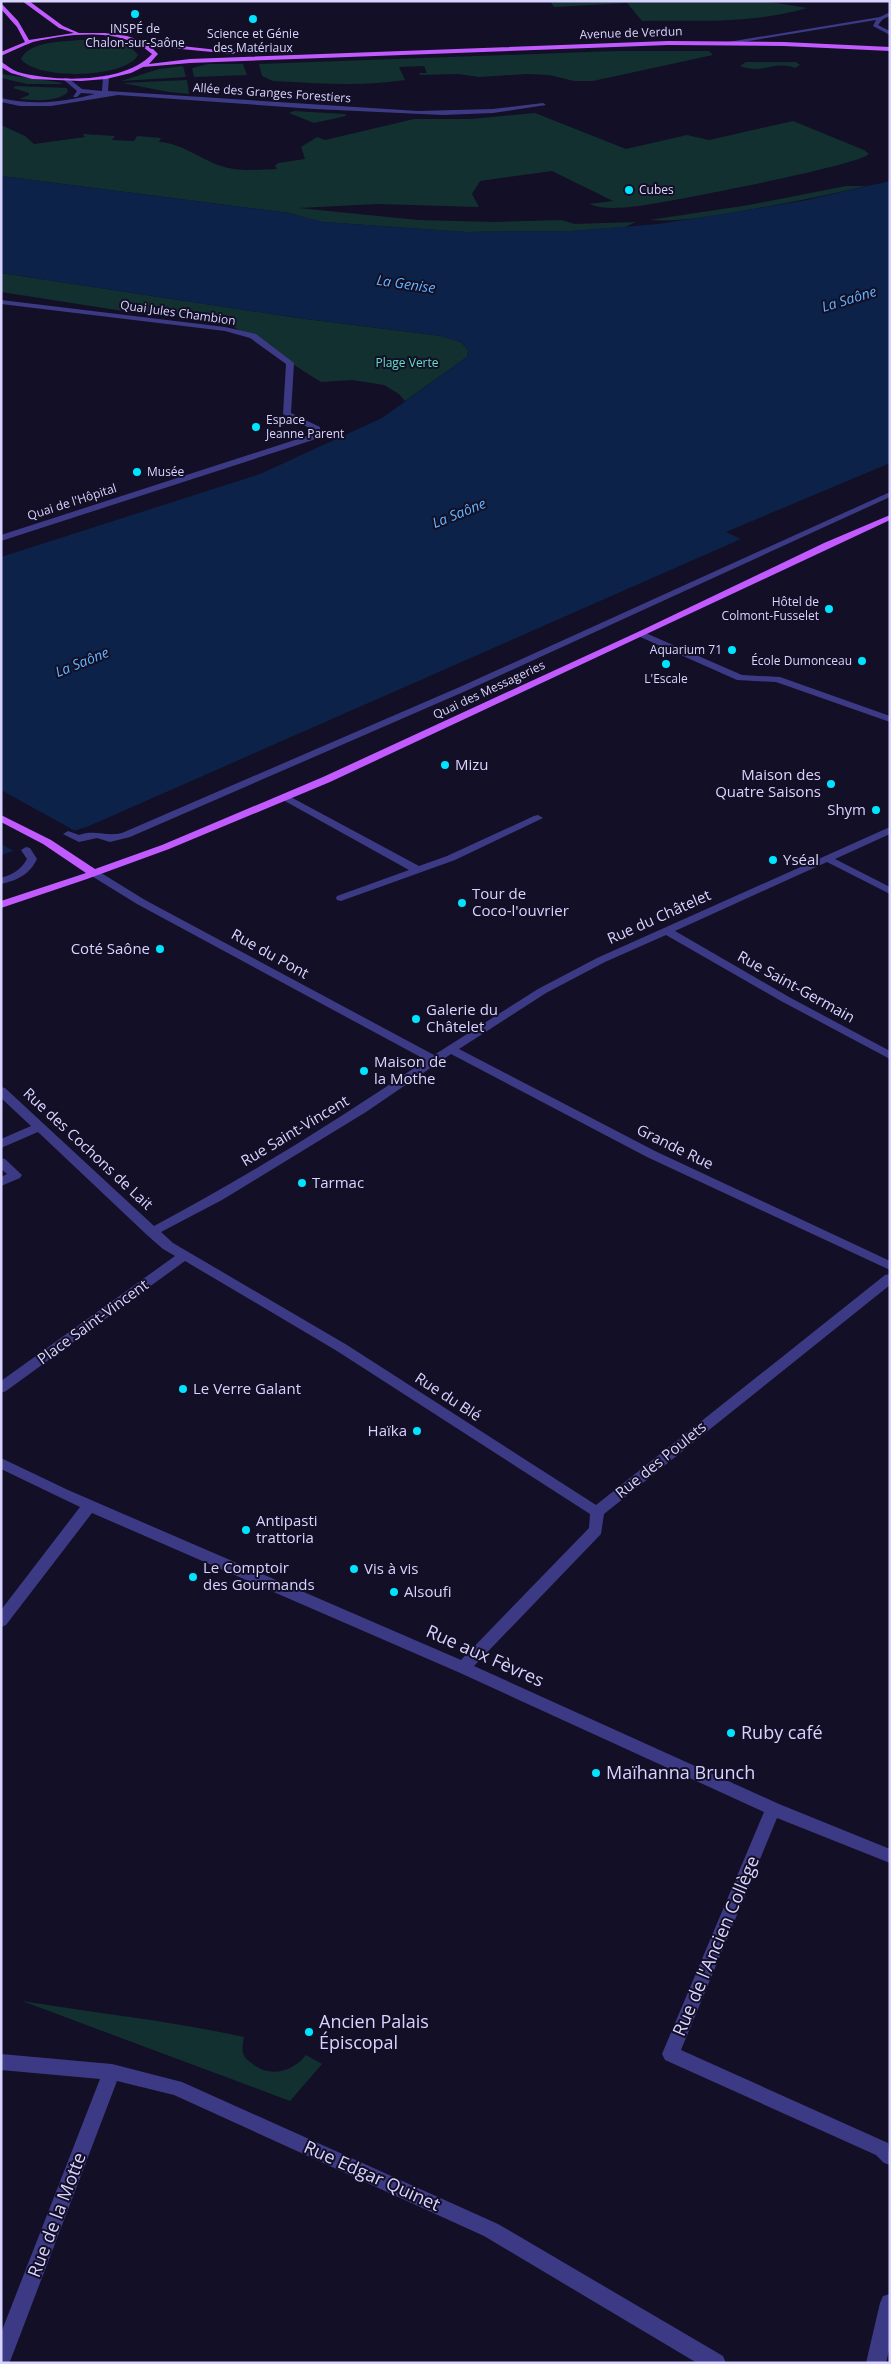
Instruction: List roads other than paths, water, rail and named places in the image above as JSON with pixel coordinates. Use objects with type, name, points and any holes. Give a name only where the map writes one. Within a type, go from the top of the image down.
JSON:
[{"type":"main road","points":[[25,1],[61,27],[84,35]]},
{"type":"main road","points":[[1,5],[15,19],[24,32],[27,41]]},
{"type":"main road","points":[[1,54],[15,45],[27,41],[84,35]]},
{"type":"main road","name":"Avenue de Verdun","points":[[84,35],[118,37],[166,48],[228,52],[373,53]]},
{"type":"main road","name":"Avenue de Verdun","points":[[2,66],[28,76],[66,80],[106,77],[145,66],[190,61],[373,53],[731,42],[890,50]]},
{"type":"main road","points":[[144,43],[152,48],[155,54],[153,60],[145,66]]},
{"type":"main road","name":"Quai des Messageries","points":[[1,905],[94,874],[287,798],[641,634],[822,546],[890,517]]},
{"type":"main road","points":[[1,818],[64,853],[94,874]]},
{"type":"street","points":[[731,42],[881,18],[890,14]]},
{"type":"street","points":[[881,18],[875,25],[890,33]]},
{"type":"street","points":[[66,80],[80,91],[105,92],[106,77]]},
{"type":"street","points":[[80,91],[75,96],[82,100]]},
{"type":"street","name":"Allée des Granges Forestiers","points":[[1,100],[32,104],[82,100],[105,92],[423,114],[502,112],[543,105]]},
{"type":"street","name":"Quai Jules Chambion","points":[[1,302],[225,329],[253,336],[290,363],[288,414],[317,429]]},
{"type":"street","name":"Quai de l'Hôpital","points":[[1,538],[310,438],[316,435],[317,429]]},
{"type":"street","name":"Quai des Messageries","points":[[68,834],[79,839],[90,835],[104,836],[110,840],[126,835],[465,688],[890,494]]},
{"type":"street","points":[[641,634],[740,678],[776,679],[890,719]]},
{"type":"street","points":[[287,798],[416,869]]},
{"type":"street","points":[[341,898],[416,869],[451,858],[538,818]]},
{"type":"street","name":"Rue du Châtelet","points":[[450,1050],[551,987],[601,960],[890,830]]},
{"type":"street","points":[[1,881],[22,874],[29,855]]},
{"type":"street","points":[[826,858],[890,891]]},
{"type":"street","name":"Rue du Pont","points":[[94,874],[141,902],[434,1060]]},
{"type":"street","name":"Rue Saint-Germain","points":[[668,931],[785,999],[890,1056]]},
{"type":"street","name":"Rue Saint-Vincent","points":[[152,1232],[218,1197],[362,1109],[450,1050]]},
{"type":"street","name":"Grande Rue","points":[[450,1050],[651,1154],[890,1266]]},
{"type":"street","name":"Rue des Cochons de Lait","points":[[1,1091],[38,1127],[130,1209],[152,1232]]},
{"type":"street","points":[[1,1144],[38,1127]]},
{"type":"street","points":[[1,1162],[16,1175],[1,1182]]},
{"type":"street","points":[[152,1232],[168,1246],[186,1255]]},
{"type":"street","name":"Rue du Blé","points":[[186,1255],[281,1311],[597,1512]]},
{"type":"street","name":"Place Saint-Vincent","points":[[1,1388],[186,1255]]},
{"type":"street","name":"Rue des Poulets","points":[[597,1512],[890,1278]]},
{"type":"street","name":"Rue aux Fèvres","points":[[1,1463],[63,1494],[463,1668],[773,1809],[890,1856]]},
{"type":"street","points":[[1,1621],[90,1506]]},
{"type":"street","points":[[463,1668],[596,1530],[597,1512]]},
{"type":"street","name":"Rue de l'Ancien Collège","points":[[773,1809],[671,2054],[882,2149],[890,2157]]},
{"type":"street","name":"Rue Edgar Quinet","points":[[1,2062],[112,2072],[176,2088],[491,2230],[716,2363]]},
{"type":"street","name":"Rue de la Motte","points":[[1,2359],[112,2072]]},
{"type":"street","points":[[876,2363],[890,2303]]},
{"type":"water","points":[[1,176],[289,213],[323,222],[466,232],[572,231],[658,224],[802,201],[890,181],[890,463],[726,532],[741,539],[89,826],[1,855],[1,557],[260,474],[382,418],[467,357],[468,350],[461,342],[441,336],[298,318],[1,273]]},
{"type":"place","name":"INSPÉ de Chalon-sur-Saône","points":[[135,14]]},
{"type":"place","name":"Science et Génie des Matériaux","points":[[253,19]]},
{"type":"place","name":"Cubes","points":[[629,190]]},
{"type":"place","name":"Espace Jeanne Parent","points":[[256,427]]},
{"type":"place","name":"Musée","points":[[137,472]]},
{"type":"place","name":"Hôtel de Colmont-Fusselet","points":[[829,609]]},
{"type":"place","name":"Aquarium 71","points":[[732,650]]},
{"type":"place","name":"École Dumonceau","points":[[862,661]]},
{"type":"place","name":"L'Escale","points":[[666,664]]},
{"type":"place","name":"Mizu","points":[[445,765]]},
{"type":"place","name":"Maison des Quatre Saisons","points":[[831,784]]},
{"type":"place","name":"Shym","points":[[876,810]]},
{"type":"place","name":"Yséal","points":[[773,860]]},
{"type":"place","name":"Tour de Coco-l'ouvrier","points":[[462,903]]},
{"type":"place","name":"Coté Saône","points":[[160,949]]},
{"type":"place","name":"Galerie du Châtelet","points":[[416,1019]]},
{"type":"place","name":"Maison de la Mothe","points":[[364,1071]]},
{"type":"place","name":"Tarmac","points":[[302,1183]]},
{"type":"place","name":"Le Verre Galant","points":[[183,1389]]},
{"type":"place","name":"Haïka","points":[[417,1431]]},
{"type":"place","name":"Antipasti trattoria","points":[[246,1530]]},
{"type":"place","name":"Vis à vis","points":[[354,1569]]},
{"type":"place","name":"Le Comptoir des Gourmands","points":[[193,1577]]},
{"type":"place","name":"Alsoufi","points":[[394,1592]]},
{"type":"place","name":"Ruby café","points":[[731,1733]]},
{"type":"place","name":"Maïhanna Brunch","points":[[596,1773]]},
{"type":"place","name":"Ancien Palais Épiscopal","points":[[309,2032]]},
{"type":"water label","name":"La Genise","points":[[406,284]]},
{"type":"water label","name":"La Saône","points":[[849,299]]},
{"type":"water label","name":"La Saône","points":[[459,513]]},
{"type":"water label","name":"La Saône","points":[[82,662]]},
{"type":"park label","name":"Plage Verte","points":[[407,363]]}]
